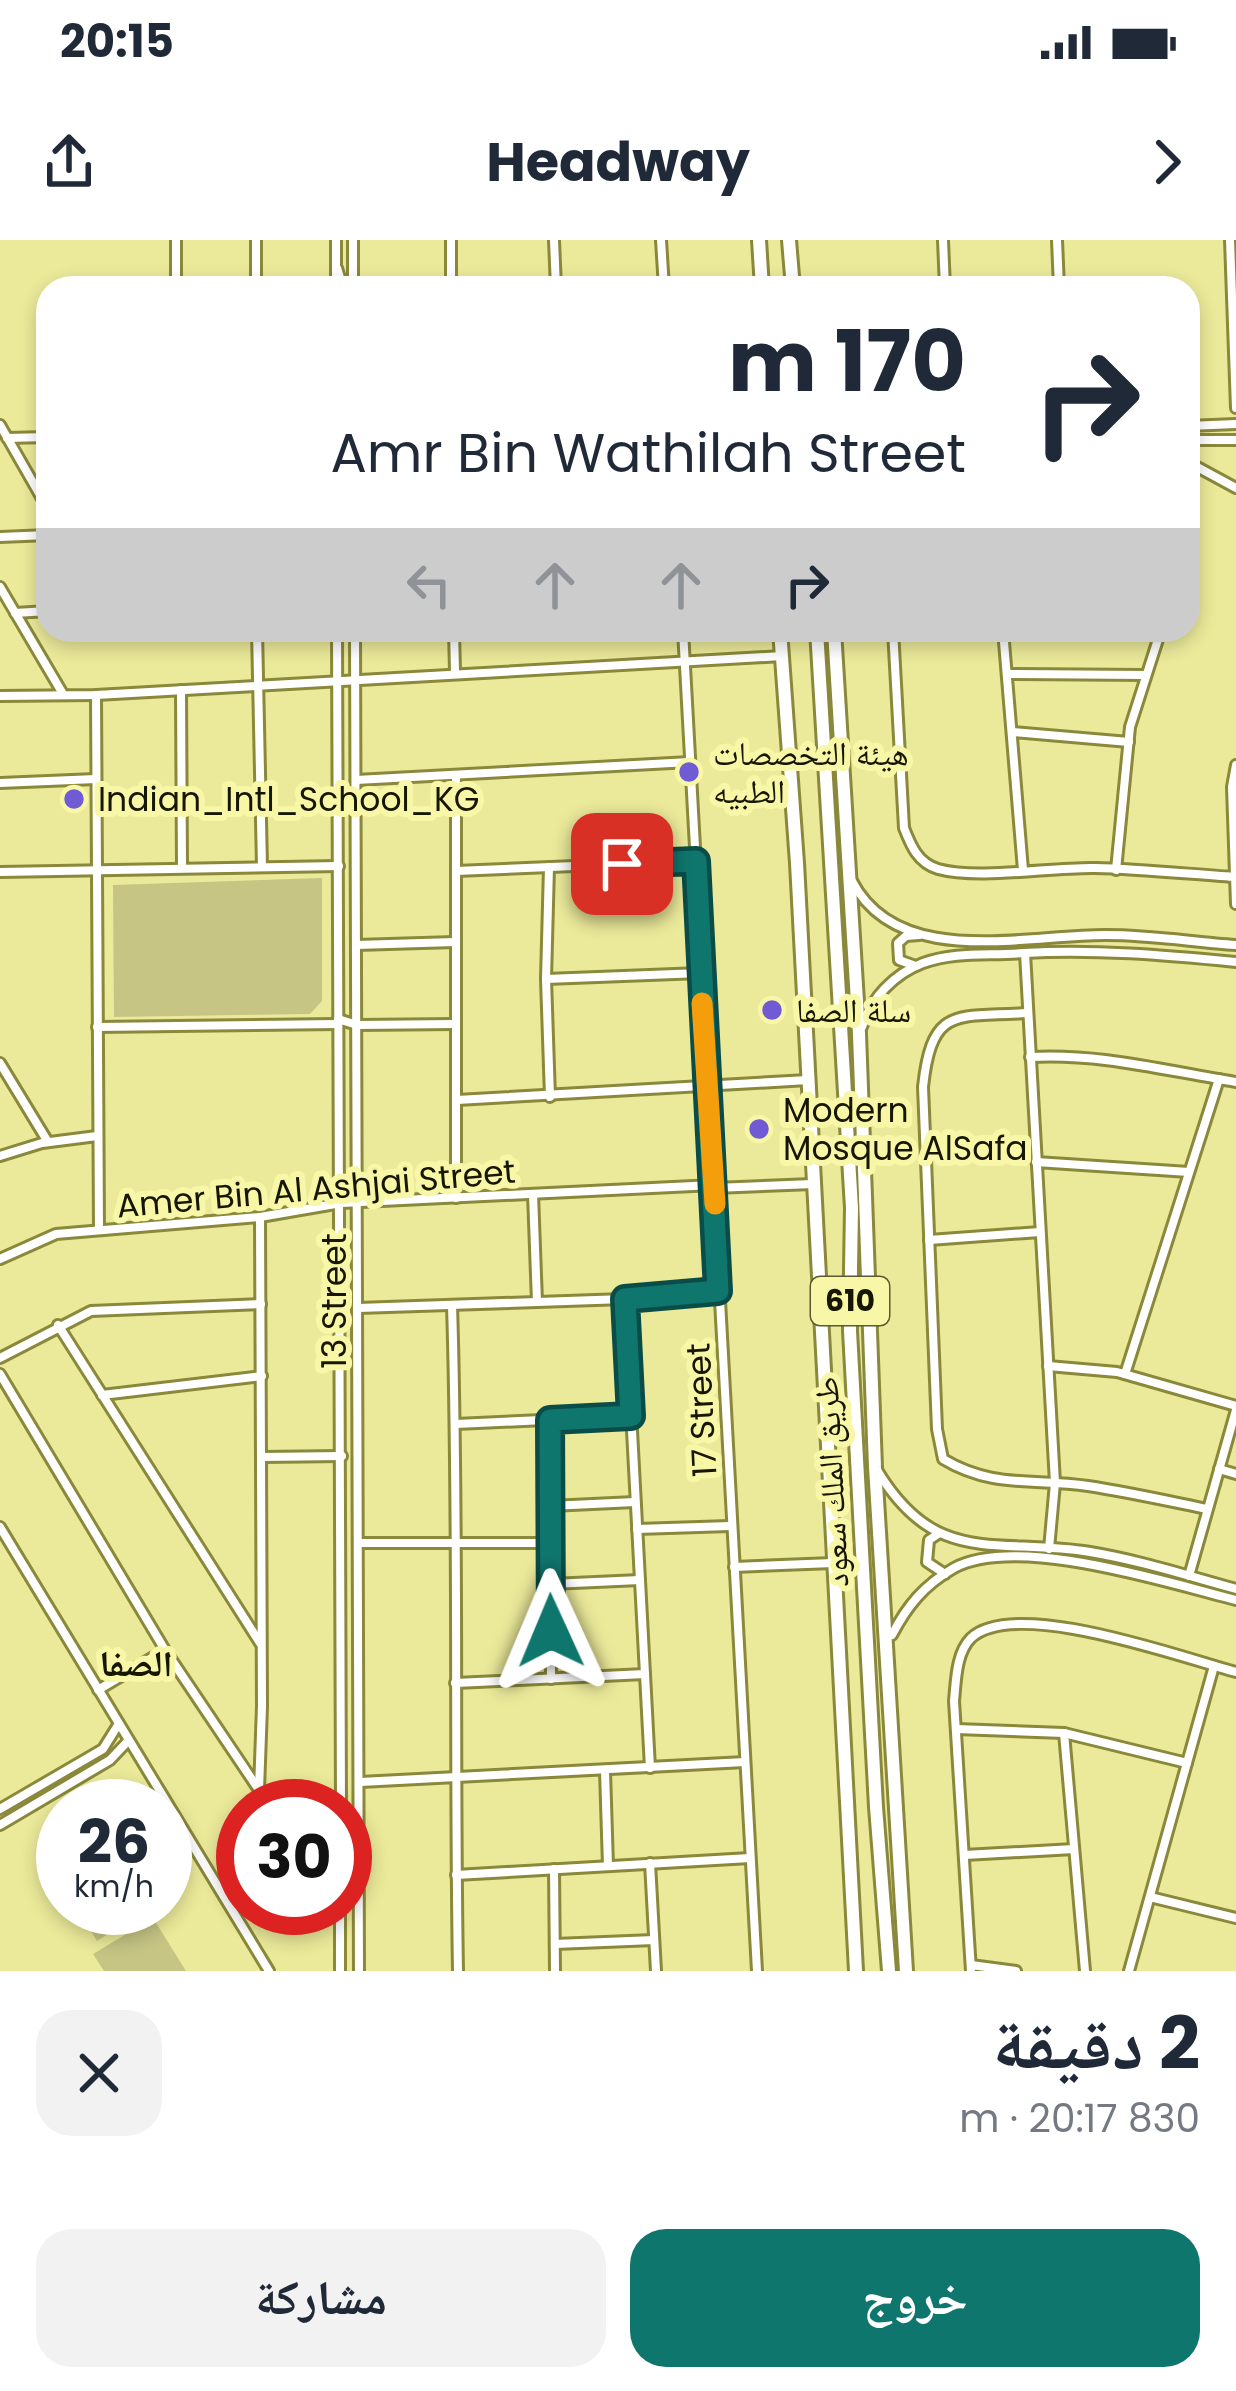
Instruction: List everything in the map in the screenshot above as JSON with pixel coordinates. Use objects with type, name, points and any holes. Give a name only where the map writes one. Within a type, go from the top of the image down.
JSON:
[{"type":"main road","points":[[759,240],[760,276]]},
{"type":"main road","points":[[791,240],[793,276]]},
{"type":"main road","name":"طريق الملك سعود","points":[[781,642],[856,1971]]},
{"type":"main road","name":"طريق الملك سعود","points":[[819,642],[852,1208],[850,1330],[876,1807],[890,1971]]},
{"type":"main road","points":[[835,642],[859,1034],[875,1467],[906,1971]]},
{"type":"street","points":[[176,240],[176,276]]},
{"type":"street","points":[[256,240],[256,276]]},
{"type":"street","points":[[336,240],[336,267],[342,276]]},
{"type":"street","points":[[353,240],[353,276]]},
{"type":"street","points":[[451,240],[451,276]]},
{"type":"street","points":[[554,240],[556,276]]},
{"type":"street","points":[[661,240],[663,276]]},
{"type":"street","points":[[943,240],[944,276]]},
{"type":"street","points":[[1057,240],[1058,276]]},
{"type":"street","points":[[1230,240],[1236,408]]},
{"type":"street","points":[[1200,426],[1236,424]]},
{"type":"street","points":[[0,425],[36,488]]},
{"type":"street","points":[[8,438],[36,437]]},
{"type":"street","points":[[1200,440],[1236,440]]},
{"type":"street","points":[[1200,468],[1236,488]]},
{"type":"street","points":[[0,537],[36,536]]},
{"type":"street","points":[[0,587],[63,695]]},
{"type":"street","points":[[15,613],[36,612]]},
{"type":"street","points":[[257,642],[262,867]]},
{"type":"street","name":"13 Street","points":[[338,642],[341,1779]]},
{"type":"street","name":"13 Street","points":[[356,642],[360,1779]]},
{"type":"street","points":[[454,642],[455,672]]},
{"type":"street","name":"17 Street","points":[[684,642],[757,1971]]},
{"type":"street","points":[[893,642],[904,828],[913,852],[937,869],[1116,870],[1234,878]]},
{"type":"street","points":[[1004,642],[1023,870]]},
{"type":"street","points":[[1116,870],[1129,742],[1157,642]]},
{"type":"street","points":[[0,696],[96,695],[782,656]]},
{"type":"street","points":[[1007,674],[1145,675]]},
{"type":"street","points":[[181,690],[182,868]]},
{"type":"street","points":[[96,695],[99,1229]]},
{"type":"street","points":[[1012,732],[1129,742]]},
{"type":"street","points":[[356,780],[691,762]]},
{"type":"street","points":[[1236,765],[1232,787],[1236,904]]},
{"type":"street","points":[[456,776],[456,1198]]},
{"type":"street","points":[[0,783],[96,778]]},
{"type":"street","points":[[456,871],[696,861]]},
{"type":"street","points":[[0,872],[339,866]]},
{"type":"street","points":[[548,867],[550,1097]]},
{"type":"street","points":[[849,876],[862,901],[884,918],[942,940],[1109,934],[1236,945]]},
{"type":"street","points":[[920,934],[898,943],[897,953],[906,965],[952,954],[1055,950],[1236,962]]},
{"type":"street","points":[[356,945],[455,942]]},
{"type":"street","points":[[1025,953],[1055,1483],[1049,1549]]},
{"type":"street","points":[[859,1034],[867,1008],[918,964]]},
{"type":"street","points":[[546,979],[700,973]]},
{"type":"street","points":[[1027,1013],[968,1016],[932,1035],[922,1087],[937,1429],[944,1459],[998,1482],[1129,1492],[1207,1509]]},
{"type":"street","points":[[97,1027],[455,1024]]},
{"type":"street","points":[[1030,1057],[1144,1062],[1236,1082]]},
{"type":"street","points":[[0,1063],[48,1142]]},
{"type":"street","points":[[1125,1375],[1219,1079]]},
{"type":"street","points":[[457,1100],[808,1081]]},
{"type":"street","points":[[0,1156],[48,1142],[97,1136]]},
{"type":"street","points":[[1036,1162],[1190,1172]]},
{"type":"street","name":"Amer Bin Al Ashjai Street","points":[[0,1258],[56,1234],[260,1217],[341,1203],[813,1184]]},
{"type":"street","points":[[533,1194],[537,1302]]},
{"type":"street","points":[[259,1779],[260,1217]]},
{"type":"street","points":[[929,1240],[1040,1232]]},
{"type":"street","points":[[358,1308],[625,1299],[718,1291]]},
{"type":"street","points":[[625,1299],[650,1768]]},
{"type":"street","points":[[0,1358],[91,1311],[261,1304]]},
{"type":"street","points":[[452,1305],[458,1544],[454,1779],[458,1971]]},
{"type":"street","points":[[58,1325],[262,1646]]},
{"type":"street","points":[[1048,1366],[1125,1375],[1236,1408],[1189,1576]]},
{"type":"street","points":[[0,1374],[165,1650],[252,1779]]},
{"type":"street","points":[[102,1395],[262,1376]]},
{"type":"street","points":[[456,1424],[631,1416]]},
{"type":"street","points":[[550,1420],[551,1678]]},
{"type":"street","points":[[262,1457],[342,1456]]},
{"type":"street","points":[[875,1467],[909,1515],[938,1534],[965,1542],[1089,1552],[1236,1588]]},
{"type":"street","points":[[1219,1469],[1236,1474]]},
{"type":"street","points":[[550,1506],[635,1502]]},
{"type":"street","points":[[637,1529],[730,1526]]},
{"type":"street","points":[[0,1527],[269,1971]]},
{"type":"street","points":[[938,1534],[928,1540],[927,1562],[945,1574]]},
{"type":"street","points":[[358,1543],[550,1543]]},
{"type":"street","points":[[892,1635],[908,1604],[945,1574],[958,1566],[999,1557],[1105,1566],[1236,1600]]},
{"type":"street","points":[[734,1567],[833,1564]]},
{"type":"street","points":[[550,1584],[640,1580]]},
{"type":"street","points":[[1016,1971],[971,1968],[956,1729],[958,1666],[968,1641],[990,1626],[1019,1622],[1066,1627],[1236,1672]]},
{"type":"street","points":[[98,1690],[165,1650]]},
{"type":"street","points":[[1130,1971],[1214,1666]]},
{"type":"street","points":[[455,1683],[645,1674]]},
{"type":"street","points":[[50,1779],[103,1749],[118,1724]]},
{"type":"street","points":[[956,1729],[1064,1733],[1187,1763]]},
{"type":"street","points":[[1064,1733],[1085,1971]]},
{"type":"street","points":[[78,1779],[110,1760],[128,1741]]},
{"type":"street","points":[[103,1749],[110,1760]]},
{"type":"street","points":[[372,1782],[745,1762]]},
{"type":"street","points":[[604,1770],[608,1865]]},
{"type":"street","points":[[1,1807],[36,1787]]},
{"type":"street","points":[[0,1825],[36,1804]]},
{"type":"street","points":[[964,1855],[1074,1849]]},
{"type":"street","points":[[456,1875],[750,1858]]},
{"type":"street","points":[[650,1863],[656,1971]]},
{"type":"street","points":[[554,1869],[555,1971]]},
{"type":"street","points":[[1150,1897],[1236,1918]]},
{"type":"street","points":[[340,1935],[340,1971]]},
{"type":"street","name":"13 Street","points":[[359,1935],[359,1971]]},
{"type":"street","points":[[555,1943],[654,1940]]},
{"type":"shaded area","points":[[322,878],[322,1001],[310,1014],[114,1017],[113,885]]},
{"type":"shaded area","points":[[125,1935],[164,1935],[186,1971],[104,1971],[93,1954]]},
{"type":"slow traffic","points":[[702,1003],[715,1204]]},
{"type":"place","name":"هيئة التخصصات الطبيه","points":[[689,772]]},
{"type":"place","name":"Indian_Intl_School_KG","points":[[74,799]]},
{"type":"place","name":"سلة الصفا","points":[[772,1010]]},
{"type":"place","name":"Modern Mosque AlSafa","points":[[759,1129]]},
{"type":"district","name":"الصفا","points":[[136,1663]]},
{"type":"route","points":[[551,1631],[550,1420],[631,1416],[625,1299],[718,1291],[696,861],[622,864]]}]
